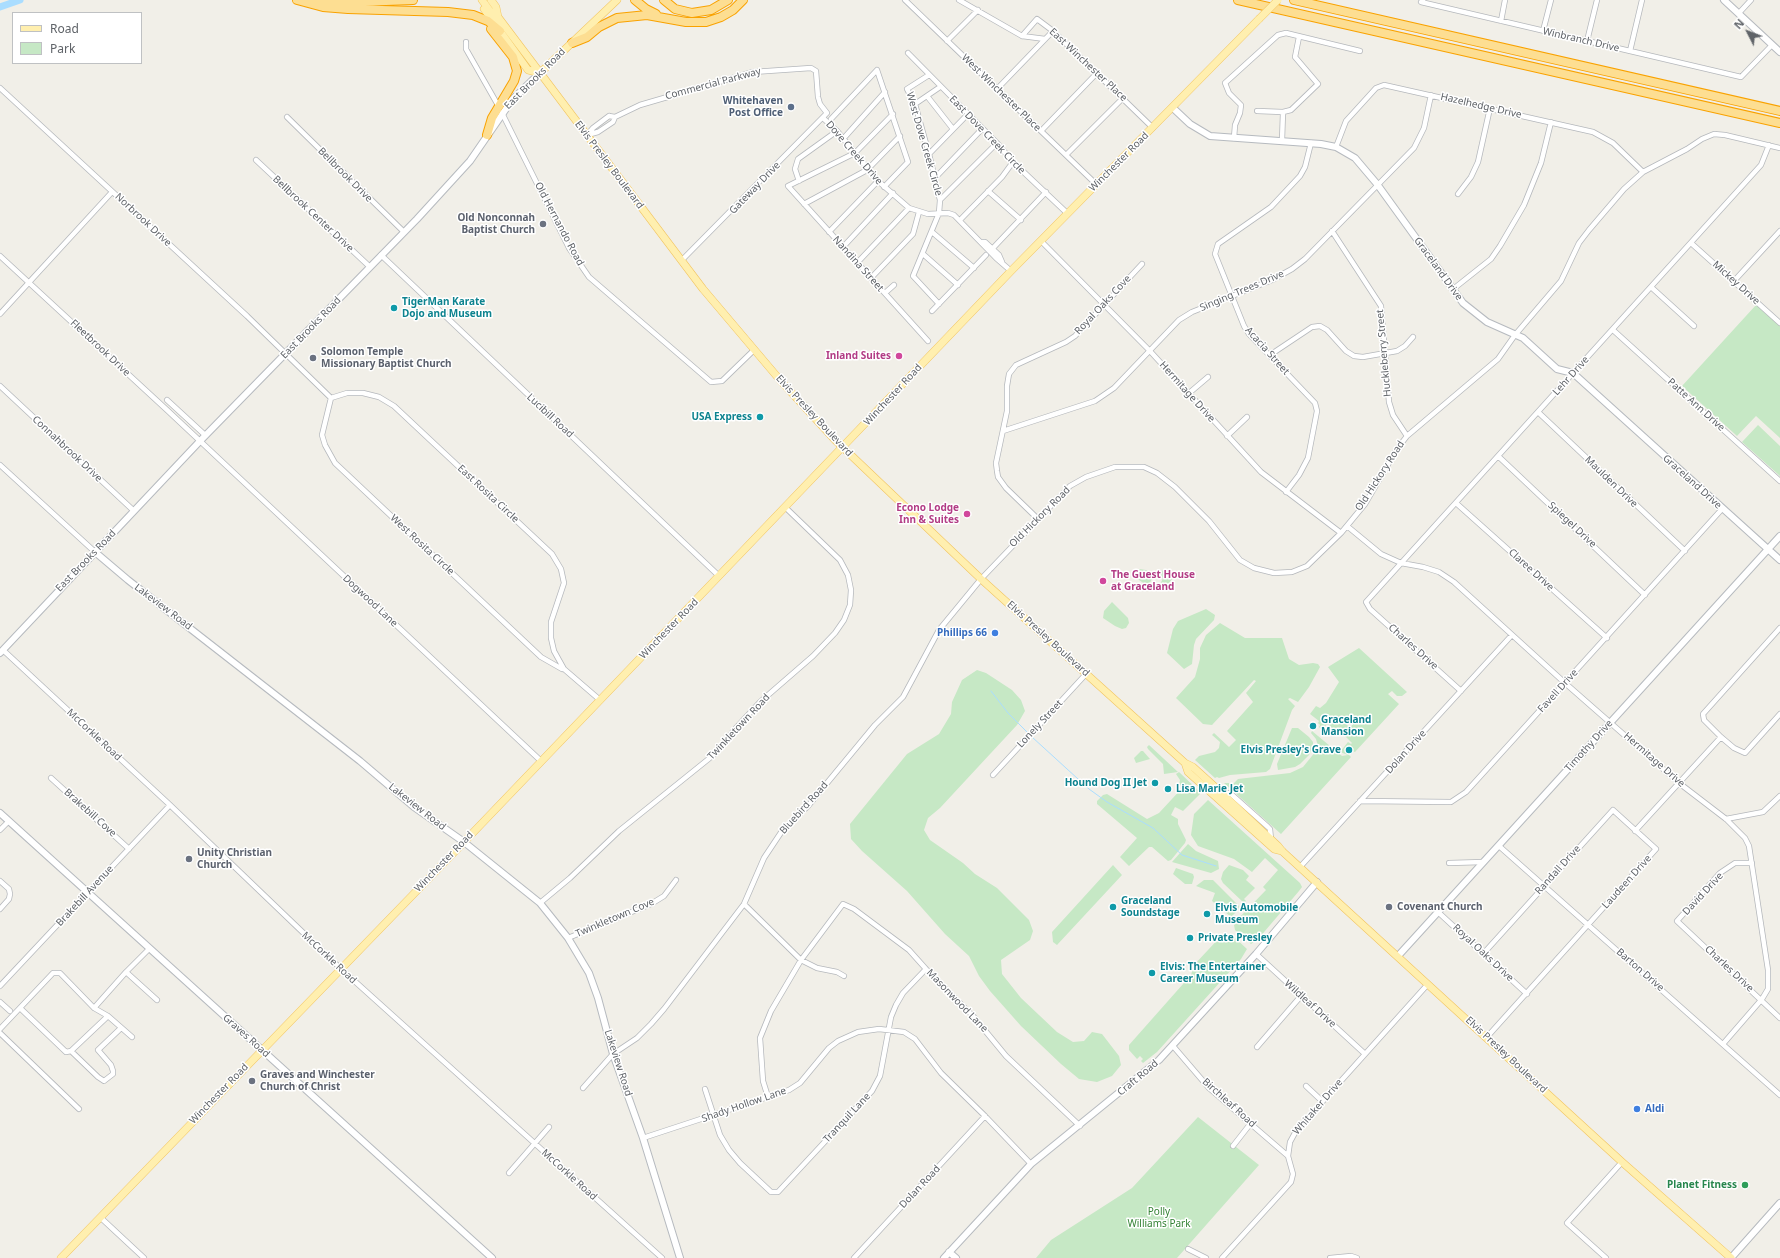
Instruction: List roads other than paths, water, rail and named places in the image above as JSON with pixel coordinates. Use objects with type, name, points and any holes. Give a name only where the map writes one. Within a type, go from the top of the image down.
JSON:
[{"type":"highway","points":[[296,0],[358,2],[412,0]]},
{"type":"highway","points":[[296,0],[322,7],[465,14],[482,18],[500,31]]},
{"type":"highway","points":[[635,0],[646,9],[672,19]]},
{"type":"highway","points":[[664,0],[675,9],[692,13],[711,10],[728,0]]},
{"type":"highway","points":[[572,43],[587,37],[610,20],[624,16],[647,15],[697,23],[714,20],[733,10],[743,0]]},
{"type":"highway","points":[[1238,0],[1780,123]]},
{"type":"highway","points":[[1294,0],[1780,111]]},
{"type":"highway","points":[[465,14],[482,22],[490,28],[515,60],[517,67],[516,78],[500,110],[492,118],[487,135]]},
{"type":"main road","points":[[478,0],[528,70],[540,73]]},
{"type":"main road","name":"Elvis Presley Boulevard","points":[[482,0],[490,11],[498,17],[682,261],[754,350],[843,448],[980,579],[1185,764],[1193,767],[1219,790],[1220,793],[1271,839],[1282,852],[1317,882],[1622,1162],[1731,1258]]},
{"type":"main road","name":"Elvis Presley Boulevard","points":[[491,0],[496,7],[498,17]]},
{"type":"main road","name":"East Brooks Road","points":[[540,73],[617,0]]},
{"type":"main road","name":"Winchester Road","points":[[61,1258],[786,508],[1011,271],[1278,0]]},
{"type":"main road","name":"Elvis Presley Boulevard","points":[[1185,764],[1188,772],[1274,849],[1282,852]]},
{"type":"street","name":"West Winchester Place","points":[[905,0],[1097,185]]},
{"type":"street","name":"East Winchester Place","points":[[959,0],[1022,36],[1045,39]]},
{"type":"street","points":[[1501,21],[1505,0]]},
{"type":"street","points":[[1543,31],[1551,0]]},
{"type":"street","points":[[1587,41],[1597,0]]},
{"type":"street","points":[[1630,51],[1641,0]]},
{"type":"street","points":[[1724,0],[1780,52]]},
{"type":"street","points":[[1739,14],[1751,0]]},
{"type":"street","name":"Winbranch Drive","points":[[1422,1],[1741,77],[1772,45]]},
{"type":"street","points":[[948,41],[978,10]]},
{"type":"street","name":"East Winchester Place","points":[[1022,36],[1037,19],[1053,31],[1153,128]]},
{"type":"street","points":[[998,89],[1053,31]]},
{"type":"street","points":[[1234,138],[1236,122],[1240,113],[1241,105],[1228,91],[1225,86],[1226,82],[1278,35],[1284,33],[1360,51]]},
{"type":"street","points":[[1257,111],[1290,112],[1315,89],[1318,83],[1295,57],[1299,36]]},
{"type":"street","name":"Old Hernando Road","points":[[466,42],[466,49],[500,110],[569,248],[589,277],[711,382],[716,383],[722,381],[754,350]]},
{"type":"street","name":"East Dove Creek Circle","points":[[908,53],[997,143],[1013,162],[1068,214]]},
{"type":"street","name":"Commercial Parkway","points":[[587,135],[598,132],[613,122],[615,116],[640,105],[753,72],[811,68],[816,71],[819,102],[827,113]]},
{"type":"street","points":[[831,119],[877,70],[908,162],[884,187]]},
{"type":"street","name":"East Brooks Road","points":[[500,110],[540,73]]},
{"type":"street","points":[[1041,131],[1097,73]]},
{"type":"street","name":"West Dove Creek Circle","points":[[929,75],[907,89],[915,104],[929,154],[940,200],[939,213]]},
{"type":"street","name":"Hazelhedge Drive","points":[[1336,147],[1346,121],[1376,88],[1384,85],[1593,132],[1613,143],[1643,172]]},
{"type":"street","points":[[915,104],[940,87]]},
{"type":"street","name":"Norbrook Drive","points":[[0,88],[286,354]]},
{"type":"street","points":[[843,138],[885,92]]},
{"type":"street","name":"Singing Trees Drive","points":[[1003,431],[1095,401],[1114,388],[1179,320],[1192,312],[1272,280],[1292,269],[1414,148],[1420,137],[1431,95]]},
{"type":"street","points":[[927,96],[953,129]]},
{"type":"street","points":[[1066,155],[1123,98]]},
{"type":"street","name":"Graceland Drive","points":[[1172,108],[1190,124],[1210,136],[1311,143],[1336,147],[1355,158],[1378,184],[1452,290],[1463,303],[1487,322],[1523,338],[1557,369],[1573,374],[1780,560]]},
{"type":"street","points":[[1458,194],[1471,177],[1478,162],[1490,108]]},
{"type":"street","points":[[1282,141],[1283,112]]},
{"type":"street","name":"Gateway Drive","points":[[682,261],[827,113]]},
{"type":"street","points":[[837,131],[798,159],[795,169],[800,180],[855,153],[893,114]]},
{"type":"street","points":[[929,154],[968,114]]},
{"type":"street","name":"Bellbrook Drive","points":[[287,117],[404,232]]},
{"type":"street","name":"Dove Creek Drive","points":[[823,118],[843,138],[867,170],[884,187],[909,208],[919,212],[939,213]]},
{"type":"street","points":[[1452,290],[1491,260],[1500,246],[1524,205],[1541,163],[1551,122]]},
{"type":"street","points":[[934,179],[982,129]]},
{"type":"street","name":"Old Hickory Road","points":[[980,579],[1070,486],[1086,477],[1116,467],[1132,466],[1144,467],[1157,473],[1175,487],[1209,521],[1240,560],[1254,568],[1274,573],[1292,572],[1308,566],[1341,533],[1365,504],[1397,449],[1407,436],[1498,359],[1515,335],[1561,281],[1579,243],[1589,230],[1624,189],[1643,172],[1687,149],[1702,139],[1714,134],[1725,135],[1780,148]]},
{"type":"street","name":"East Brooks Road","points":[[1,651],[205,435],[404,232],[468,162],[487,135]]},
{"type":"street","points":[[804,204],[867,170],[900,136]]},
{"type":"street","points":[[940,200],[997,143]]},
{"type":"street","name":"Acacia Street","points":[[1286,492],[1299,475],[1308,458],[1317,412],[1315,403],[1244,326],[1215,254],[1218,244],[1272,207],[1300,176],[1311,143]]},
{"type":"street","name":"Lehr Drive","points":[[1366,602],[1762,165],[1769,145]]},
{"type":"street","name":"Bellbrook Center Drive","points":[[256,160],[370,267]]},
{"type":"street","points":[[960,220],[1013,162]]},
{"type":"street","name":"Nandina Street","points":[[800,180],[788,186],[928,341]]},
{"type":"street","points":[[830,232],[878,181]]},
{"type":"street","points":[[988,191],[1021,220]]},
{"type":"street","points":[[0,314],[112,192]]},
{"type":"street","points":[[932,310],[1021,220],[1046,192]]},
{"type":"street","points":[[843,247],[893,193]]},
{"type":"street","points":[[857,263],[909,208]]},
{"type":"street","points":[[871,278],[913,234],[919,212]]},
{"type":"street","points":[[939,304],[913,276],[939,213],[951,213],[960,220],[982,242],[985,242],[990,251],[999,255],[1003,263],[1011,271]]},
{"type":"street","name":"Huckleberry Street","points":[[1332,231],[1381,306],[1389,402],[1393,415],[1407,436]]},
{"type":"street","points":[[1734,281],[1780,231]]},
{"type":"street","points":[[932,232],[974,268]]},
{"type":"street","name":"Hermitage Drive","points":[[1041,241],[1149,350],[1261,472],[1341,533]]},
{"type":"street","name":"Mickey Drive","points":[[1691,243],[1779,320]]},
{"type":"street","points":[[923,254],[958,284]]},
{"type":"street","name":"Lucibill Road","points":[[381,255],[720,576]]},
{"type":"street","name":"Fleetbrook Drive","points":[[0,256],[200,441]]},
{"type":"street","name":"Royal Oaks Cove","points":[[1003,431],[1007,411],[1007,386],[1009,374],[1016,365],[1041,355],[1076,336],[1142,264]]},
{"type":"street","points":[[885,294],[894,285]]},
{"type":"street","points":[[1652,287],[1694,326]]},
{"type":"street","points":[[1270,355],[1312,327],[1320,326],[1327,330],[1346,351],[1354,356],[1363,357],[1385,354],[1405,346],[1413,338]]},
{"type":"street","name":"Patte Ann Drive","points":[[1613,330],[1780,481]]},
{"type":"street","points":[[286,354],[331,398]]},
{"type":"street","points":[[1188,394],[1208,376]]},
{"type":"street","name":"Connahbrook Drive","points":[[0,386],[134,511]]},
{"type":"street","name":"East Rosita Circle","points":[[331,398],[347,393],[363,393],[379,397],[394,406],[552,554],[561,569],[564,584],[552,622],[551,638],[554,651],[564,670],[600,700]]},
{"type":"street","name":"West Rosita Circle","points":[[331,398],[322,435],[325,445],[335,463],[541,657],[564,670]]},
{"type":"street","points":[[167,400],[205,435]]},
{"type":"street","name":"Maulden Drive","points":[[1538,412],[1684,551]]},
{"type":"street","points":[[1227,436],[1248,416]]},
{"type":"street","points":[[190,432],[195,426]]},
{"type":"street","points":[[1003,431],[996,463],[998,477],[1006,488],[1038,518]]},
{"type":"street","name":"Dogwood Lane","points":[[200,441],[541,761]]},
{"type":"street","name":"Spiegel Drive","points":[[1498,456],[1645,595]]},
{"type":"street","name":"Lakeview Road","points":[[0,465],[95,552],[128,580],[360,761],[414,807],[464,842],[540,903],[568,938],[589,973],[598,998],[613,1054],[643,1138],[679,1258]]},
{"type":"street","name":"Claree Drive","points":[[1456,503],[1607,638]]},
{"type":"street","name":"Twinkletown Road","points":[[540,903],[619,831],[716,753],[734,730],[760,702],[813,656],[835,633],[844,620],[850,605],[851,590],[848,575],[840,560],[786,508]]},
{"type":"street","name":"Favell Drive","points":[[1360,801],[1451,802],[1466,792],[1564,683],[1607,638],[1722,509]]},
{"type":"street","name":"Hermitage Drive","points":[[1347,526],[1381,554],[1401,564],[1423,567],[1439,572],[1454,582],[1511,636],[1564,683],[1679,783],[1726,819],[1745,838],[1750,846],[1768,970],[1768,989],[1762,1000],[1723,1044]]},
{"type":"street","name":"Timothy Drive","points":[[1398,956],[1780,536]]},
{"type":"street","name":"Bluebird Road","points":[[583,1088],[613,1054],[637,1038],[652,1024],[744,904],[764,858],[782,831],[808,806],[871,730],[903,697],[939,630],[980,579]]},
{"type":"street","name":"Charles Drive","points":[[1366,602],[1370,609],[1461,692]]},
{"type":"street","points":[[1780,628],[1703,714],[1704,720],[1721,737],[1734,748],[1744,753],[1780,714]]},
{"type":"street","name":"Dolan Drive","points":[[1300,867],[1511,636]]},
{"type":"street","name":"McCorkle Road","points":[[1,651],[170,805],[340,968],[662,1258]]},
{"type":"street","name":"Lonely Street","points":[[993,775],[1086,674]]},
{"type":"street","points":[[1635,831],[1721,737]]},
{"type":"street","name":"Brakebill Cove","points":[[51,778],[129,849]]},
{"type":"street","points":[[1726,819],[1763,812],[1780,796]]},
{"type":"street","name":"Brakebill Avenue","points":[[0,986],[170,805]]},
{"type":"street","name":"Randall Drive","points":[[1483,954],[1613,810],[1635,831]]},
{"type":"street","name":"Graves Road","points":[[0,813],[492,1258]]},
{"type":"street","points":[[0,830],[9,821]]},
{"type":"street","name":"Laudeen Drive","points":[[1487,1037],[1589,926],[1656,849],[1635,831]]},
{"type":"street","name":"Barton Drive","points":[[1499,846],[1780,1095]]},
{"type":"street","points":[[1449,863],[1484,862]]},
{"type":"street","name":"David Drive","points":[[1677,922],[1720,873],[1736,863],[1752,863]]},
{"type":"street","name":"Twinkletown Cove","points":[[568,938],[651,904],[664,896],[676,880]]},
{"type":"street","points":[[0,881],[9,889],[10,894],[9,899],[0,908]]},
{"type":"street","name":"Craft Road","points":[[944,1258],[1031,1164],[1160,1060],[1256,954],[1317,882]]},
{"type":"street","points":[[744,904],[801,960],[817,968],[837,972],[844,976]]},
{"type":"street","name":"Masonwood Lane","points":[[801,960],[842,904],[854,909],[868,921],[897,939],[910,950],[926,969],[974,1016],[1011,1061],[1080,1126]]},
{"type":"street","name":"Royal Oaks Drive","points":[[1438,912],[1527,994]]},
{"type":"street","name":"Charles Drive","points":[[1677,922],[1780,1018]]},
{"type":"street","points":[[94,1008],[126,972],[150,949]]},
{"type":"street","name":"Wildleaf Drive","points":[[1256,954],[1365,1054]]},
{"type":"street","points":[[768,1097],[763,1081],[760,1038],[771,1011],[801,960]]},
{"type":"street","name":"Tranquil Lane","points":[[713,1115],[720,1135],[740,1163],[771,1192],[778,1192],[872,1091],[880,1076],[889,1030],[896,1005],[903,993],[926,969]]},
{"type":"street","points":[[126,972],[157,1000]]},
{"type":"street","points":[[0,1029],[53,973],[60,973],[94,1008],[108,1016],[132,1037]]},
{"type":"street","name":"Whitaker Drive","points":[[1222,1258],[1291,1182],[1293,1174],[1288,1156],[1290,1142],[1296,1131],[1428,984]]},
{"type":"street","points":[[1257,1047],[1301,996]]},
{"type":"street","points":[[0,1002],[10,1012]]},
{"type":"street","points":[[20,1008],[66,1052],[71,1051],[108,1016]]},
{"type":"street","points":[[71,1051],[104,1081],[112,1074],[113,1071],[111,1066],[98,1050],[121,1028]]},
{"type":"street","name":"Shady Hollow Lane","points":[[643,1138],[788,1090],[800,1082],[829,1048],[838,1041],[868,1029],[889,1030],[904,1032],[915,1039],[940,1073],[986,1116],[1031,1164]]},
{"type":"street","points":[[0,1033],[79,1109]]},
{"type":"street","name":"Birchleaf Road","points":[[1173,1046],[1209,1088],[1288,1156]]},
{"type":"street","points":[[1306,1086],[1322,1101]]},
{"type":"street","points":[[705,1089],[713,1115]]},
{"type":"street","name":"Dolan Road","points":[[854,1258],[986,1116]]},
{"type":"street","points":[[1233,1146],[1251,1123]]},
{"type":"street","points":[[509,1173],[549,1127]]},
{"type":"street","points":[[1606,1258],[1567,1223],[1622,1162]]},
{"type":"street","points":[[1731,1258],[1780,1203]]},
{"type":"street","points":[[100,1217],[144,1258]]},
{"type":"street","points":[[1188,1249],[1206,1258]]},
{"type":"street","points":[[949,1252],[956,1258]]},
{"type":"street","points":[[1330,1258],[1351,1256],[1357,1258]]},
{"type":"waterway","points":[[0,7],[20,0]]},
{"type":"waterway","points":[[991,691],[1008,713],[1029,734]]},
{"type":"waterway","points":[[1032,737],[1089,789],[1107,802],[1153,828],[1182,855],[1216,866]]},
{"type":"place","name":"Whitehaven Post Office","points":[[791,107]]},
{"type":"place","name":"Old Nonconnah Baptist Church","points":[[543,224]]},
{"type":"place","name":"TigerMan Karate Dojo and Museum","points":[[394,308]]},
{"type":"place","name":"Inland Suites","points":[[899,356]]},
{"type":"place","name":"Solomon Temple Missionary Baptist Church","points":[[313,358]]},
{"type":"place","name":"USA Express","points":[[760,417]]},
{"type":"place","name":"Econo Lodge Inn & Suites","points":[[967,514]]},
{"type":"place","name":"The Guest House at Graceland","points":[[1103,581]]},
{"type":"place","name":"Phillips 66","points":[[995,633]]},
{"type":"place","name":"Graceland Mansion","points":[[1313,726]]},
{"type":"place","name":"Elvis Presley's Grave","points":[[1349,750]]},
{"type":"place","name":"Hound Dog II Jet","points":[[1155,783]]},
{"type":"place","name":"Lisa Marie Jet","points":[[1168,789]]},
{"type":"place","name":"Unity Christian Church","points":[[189,859]]},
{"type":"place","name":"Graceland Soundstage","points":[[1113,907]]},
{"type":"place","name":"Covenant Church","points":[[1389,907]]},
{"type":"place","name":"Elvis Automobile Museum","points":[[1207,914]]},
{"type":"place","name":"Private Presley","points":[[1190,938]]},
{"type":"place","name":"Elvis: The Entertainer Career Museum","points":[[1152,973]]},
{"type":"place","name":"Graves and Winchester Church of Christ","points":[[252,1081]]},
{"type":"place","name":"Aldi","points":[[1637,1109]]},
{"type":"place","name":"Planet Fitness","points":[[1745,1185]]},
{"type":"park label","name":"Polly Williams Park","points":[[1159,1218]]}]
